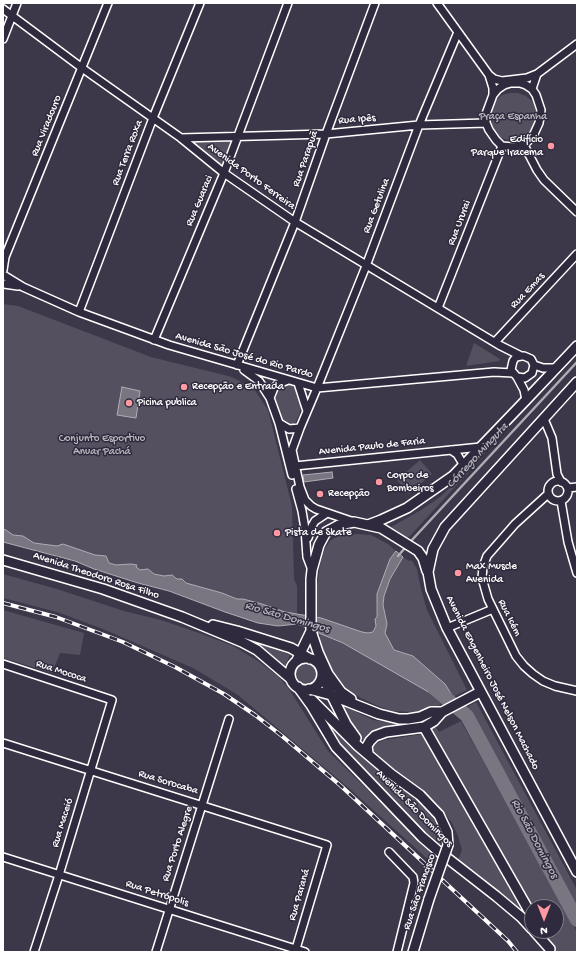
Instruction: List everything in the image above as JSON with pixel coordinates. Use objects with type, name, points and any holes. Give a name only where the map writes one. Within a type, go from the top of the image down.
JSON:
[{"type":"main road","points":[[368,525],[407,508],[453,476],[577,346]]},
{"type":"main road","name":"Avenida Engenheiro José Nelson Machado","points":[[577,382],[445,527],[434,548],[428,572],[431,589],[448,628],[480,692],[577,872]]},
{"type":"main road","points":[[359,705],[341,692],[332,680],[321,660],[311,631],[311,574],[319,545],[326,532],[339,524],[354,522],[382,528],[418,551],[423,558],[428,572]]},
{"type":"main road","name":"Avenida Theodoro Rosa Filho","points":[[3,560],[103,589],[182,617],[242,642],[257,650],[291,679]]},
{"type":"main road","name":"Avenida Theodoro Rosa Filho","points":[[182,617],[237,631],[310,659],[316,662],[319,666],[322,676]]},
{"type":"main road","points":[[311,631],[291,669],[291,679],[303,689],[331,695],[389,717],[404,719],[420,717],[431,712],[442,712]]},
{"type":"main road","points":[[303,689],[313,688],[317,685],[322,676]]},
{"type":"main road","name":"Rua São Francisco","points":[[322,676],[346,724],[368,753]]},
{"type":"main road","name":"Rua São Francisco","points":[[303,689],[358,746],[391,774],[420,795],[439,815],[445,825],[448,845],[429,899],[413,952]]},
{"type":"main road","name":"Avenida São Domingos","points":[[303,689],[336,747],[422,837],[524,920]]},
{"type":"main road","points":[[368,753],[367,746],[375,736],[386,732],[424,727],[442,712],[480,692]]},
{"type":"main road","points":[[424,727],[524,902]]},
{"type":"main road","name":"Avenida São Domingos","points":[[541,939],[551,950]]},
{"type":"main road","name":"Avenida São Domingos","points":[[545,939],[551,950]]},
{"type":"street","points":[[3,39],[17,3]]},
{"type":"street","name":"Rua Viradouro","points":[[3,284],[4,258],[108,3]]},
{"type":"street","name":"Rua Terra Roxa","points":[[79,312],[200,3]]},
{"type":"street","name":"Rua Guaraci","points":[[154,340],[224,173],[288,3]]},
{"type":"street","name":"Rua Parapuã","points":[[237,365],[295,222],[375,3]]},
{"type":"street","points":[[438,3],[489,75],[494,79],[502,81],[527,78],[537,74],[577,44]]},
{"type":"street","name":"Avenida Porto Ferreira","points":[[3,9],[82,68],[181,138],[224,173],[295,222],[497,344],[521,356]]},
{"type":"street","name":"Rua Getulina","points":[[317,388],[366,266],[419,126],[458,32]]},
{"type":"street","points":[[532,90],[537,74]]},
{"type":"street","points":[[489,75],[493,88],[493,95],[486,114],[486,123],[492,135],[502,146],[514,147],[529,141],[537,129],[540,117],[540,110],[536,95],[526,85],[520,83],[504,85],[493,95]]},
{"type":"street","name":"Rua Ipês","points":[[181,138],[326,134],[419,126],[486,123]]},
{"type":"street","points":[[524,144],[537,170],[544,180],[577,212]]},
{"type":"street","name":"Rua Ururai","points":[[438,308],[502,146]]},
{"type":"street","name":"Rua Emas","points":[[497,344],[577,254]]},
{"type":"street","name":"Avenida São José do Rio Pardo","points":[[4,273],[23,287],[79,312],[154,340],[317,388],[513,369]]},
{"type":"street","name":"Avenida São José do Rio Pardo","points":[[3,284],[23,287]]},
{"type":"street","name":"Avenida Porto Ferreira","points":[[497,344],[524,390],[526,400]]},
{"type":"street","points":[[521,356],[531,359],[534,365],[532,373],[525,378],[513,369],[516,357],[521,356]]},
{"type":"street","points":[[237,365],[259,381],[270,398],[279,423],[302,511],[307,545]]},
{"type":"street","points":[[534,365],[543,368],[557,368]]},
{"type":"street","points":[[270,398],[274,388],[283,381],[288,380]]},
{"type":"street","points":[[298,383],[307,411]]},
{"type":"street","points":[[317,388],[292,450],[302,494],[311,506],[354,522]]},
{"type":"street","points":[[544,419],[552,438],[557,474],[561,482],[568,488],[577,487]]},
{"type":"street","points":[[279,423],[288,429],[300,428]]},
{"type":"street","name":"Avenida Paulo de Faria","points":[[295,466],[481,447]]},
{"type":"street","points":[[451,450],[457,454],[464,464]]},
{"type":"street","points":[[557,474],[549,488],[548,494],[554,500],[561,501],[567,496],[568,488]]},
{"type":"street","points":[[553,483],[561,482]]},
{"type":"street","name":"Rua Icém","points":[[548,494],[514,524],[487,556],[483,567],[482,578],[492,609],[516,656],[524,666],[532,674],[543,681],[555,686],[577,691]]},
{"type":"street","points":[[561,501],[568,542],[577,573]]},
{"type":"street","points":[[311,574],[307,557],[308,536],[312,526],[321,516],[327,513]]},
{"type":"street","points":[[448,628],[492,609]]},
{"type":"street","name":"Rua Mococa","points":[[3,664],[112,700]]},
{"type":"street","name":"Rua Maceió","points":[[34,952],[91,772],[112,700]]},
{"type":"street","name":"Rua Porto Alegre","points":[[156,952],[229,719]]},
{"type":"street","name":"Rua Sorocaba","points":[[3,743],[91,772],[202,805],[327,845]]},
{"type":"street","name":"Rua Paraná","points":[[295,951],[327,845]]},
{"type":"street","points":[[389,852],[413,877],[414,883],[397,952]]},
{"type":"street","name":"Rua Petrópolis","points":[[3,857],[169,909],[295,951],[305,952]]},
{"type":"green space","name":"Praça Espanha","points":[[518,93],[526,96],[532,101],[535,108],[535,127],[527,137],[520,140],[512,141],[504,139],[497,135],[492,129],[491,106],[502,95]]},
{"type":"green space","points":[[190,140],[234,140],[223,166]]},
{"type":"green space","name":"Conjunto Esportivo Anuar Pachá","points":[[3,304],[18,306],[151,357],[232,377],[254,389],[268,410],[292,506],[294,579],[297,586],[297,614],[285,612],[243,599],[237,599],[222,593],[186,583],[182,579],[177,579],[175,576],[164,576],[140,571],[136,567],[137,565],[116,565],[109,563],[106,556],[95,555],[63,545],[57,546],[34,543],[23,536],[13,535],[3,529]]},
{"type":"green space","points":[[474,343],[500,359],[499,361],[466,366]]},
{"type":"green space","points":[[287,383],[295,383],[302,405],[295,423],[291,426],[284,422],[276,405],[275,395],[277,387]]},
{"type":"green space","points":[[420,460],[432,474],[409,494],[397,480]]},
{"type":"green space","points":[[480,460],[409,537],[391,527],[440,497]]},
{"type":"green space","points":[[357,534],[371,535],[388,544],[396,551],[390,559],[377,594],[376,626],[373,632],[368,633],[315,617],[317,585],[321,560],[325,548],[331,540],[339,536]]},
{"type":"green space","points":[[403,557],[409,561],[411,560],[417,569],[427,610],[467,690],[453,697],[445,684],[413,656],[394,650],[385,633],[387,624],[383,605],[384,596],[390,579]]},
{"type":"green space","points":[[3,574],[57,589],[124,611],[161,620],[233,646],[258,661],[279,677],[289,689],[328,751],[435,856],[432,863],[351,790],[238,695],[193,668],[103,629],[57,612],[3,598]]},
{"type":"green space","points":[[3,610],[84,633],[80,655],[60,653],[52,673],[3,658]]},
{"type":"green space","points":[[320,633],[343,643],[446,702],[427,711],[392,711],[359,697],[344,687],[331,674],[324,657],[320,642]]},
{"type":"green space","points":[[247,639],[290,655],[284,668],[262,648]]},
{"type":"green space","points":[[303,662],[311,662],[318,669],[318,677],[311,684],[303,684],[296,677],[296,669]]},
{"type":"green space","points":[[338,700],[358,713],[373,720],[397,724],[410,723],[429,718],[417,723],[374,730],[364,741],[352,727]]},
{"type":"green space","points":[[476,702],[577,890],[577,916],[467,707]]},
{"type":"green space","points":[[327,719],[378,770],[421,803],[429,812],[438,826],[441,838],[439,847],[341,743],[325,721]]},
{"type":"green space","points":[[461,721],[559,899],[527,899],[430,729],[435,726],[439,732]]},
{"type":"green space","points":[[423,734],[524,915],[457,863],[462,850],[452,823],[435,801],[373,754],[373,745],[384,740]]},
{"type":"green space","points":[[564,908],[577,932],[577,952],[555,952],[548,939],[564,939]]},
{"type":"water","name":"Picina publica","points":[[122,387],[140,391],[136,418],[117,415]]},
{"type":"water","points":[[332,472],[333,478],[304,482],[303,475]]},
{"type":"water","points":[[3,529],[13,535],[23,536],[34,543],[57,546],[63,544],[95,555],[106,556],[109,563],[116,565],[137,565],[136,567],[140,570],[148,569],[154,574],[164,576],[172,575],[177,579],[182,579],[186,583],[222,593],[237,599],[262,604],[285,612],[321,618],[368,633],[373,632],[376,626],[375,619],[377,617],[377,594],[390,559],[396,551],[403,557],[390,579],[384,596],[383,605],[387,624],[385,633],[394,650],[413,656],[445,684],[453,697],[446,702],[343,643],[297,624],[278,626],[258,623],[169,591],[94,569],[75,561],[3,542]]},
{"type":"waterway","name":"Córrego Minguta","points":[[398,556],[577,362]]},
{"type":"waterway","name":"Rio São Domingos","points":[[434,688],[467,716],[577,920]]},
{"type":"railway","points":[[3,603],[56,617],[123,642],[175,667],[224,694],[255,715],[341,786],[508,941],[517,952]]},
{"type":"place","name":"Edifício Parque Iracema","points":[[551,146]]},
{"type":"place","name":"Recepção e Entrada","points":[[184,387]]},
{"type":"place","name":"Picina publica","points":[[129,403]]},
{"type":"place","name":"Corpo de Bombeiros","points":[[379,482]]},
{"type":"place","name":"Recepção","points":[[320,494]]},
{"type":"place","name":"Pista de Skate","points":[[277,533]]},
{"type":"place","name":"Max Muscle Avenida","points":[[458,573]]}]
